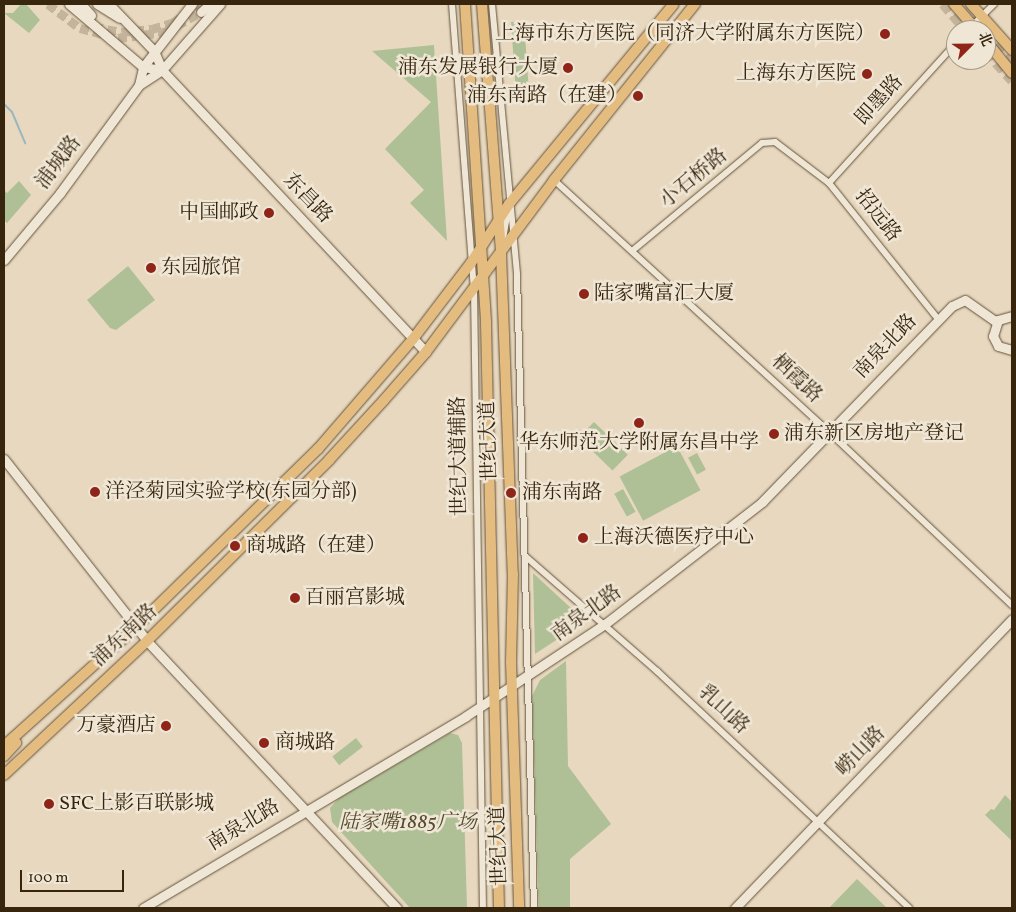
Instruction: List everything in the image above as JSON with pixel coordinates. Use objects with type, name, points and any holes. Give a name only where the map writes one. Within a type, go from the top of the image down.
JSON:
[{"type":"main road","name":"世纪大道","points":[[465,4],[483,277],[499,908]]},
{"type":"main road","name":"世纪大道","points":[[482,4],[501,253],[513,574],[512,687],[519,908]]},
{"type":"main road","name":"浦东南路","points":[[4,746],[136,627],[318,450],[413,339],[472,263],[509,204],[674,4]]},
{"type":"main road","name":"浦东南路","points":[[4,775],[147,641],[329,460],[426,352],[554,180],[695,4]]},
{"type":"main road","points":[[954,4],[967,20]]},
{"type":"main road","points":[[971,4],[1012,50]]},
{"type":"main road","points":[[996,53],[1012,73]]},
{"type":"main road","name":"浦东南路","points":[[4,756],[72,685]]},
{"type":"main road","name":"浦东南路","points":[[4,768],[84,700]]},
{"type":"street","points":[[69,4],[117,42]]},
{"type":"street","points":[[81,4],[143,66],[162,70]]},
{"type":"street","points":[[96,4],[123,20]]},
{"type":"street","name":"东昌路","points":[[109,4],[154,51],[162,70],[426,352]]},
{"type":"street","name":"浦城路","points":[[139,85],[143,66],[192,4]]},
{"type":"street","points":[[201,12],[210,4]]},
{"type":"street","name":"浦城路","points":[[4,260],[60,193],[139,85],[162,70],[220,4]]},
{"type":"street","name":"世纪大道辅路","points":[[452,4],[474,290],[482,908]]},
{"type":"street","points":[[492,4],[517,275],[534,908]]},
{"type":"street","points":[[979,20],[994,4]]},
{"type":"street","name":"即墨路","points":[[829,183],[946,54]]},
{"type":"street","name":"小石桥路","points":[[632,252],[762,143],[770,141],[780,144]]},
{"type":"street","name":"招远路","points":[[780,144],[829,183],[938,319]]},
{"type":"street","name":"栖霞路","points":[[554,180],[829,432],[1012,605]]},
{"type":"street","points":[[501,253],[509,204]]},
{"type":"street","name":"南泉北路","points":[[143,908],[306,809],[479,708],[605,624],[762,502],[938,319],[965,300],[997,322]]},
{"type":"street","points":[[1012,316],[997,322],[993,330],[994,341],[1003,349],[1012,350]]},
{"type":"street","points":[[4,459],[147,641],[397,908]]},
{"type":"street","points":[[513,574],[525,556]]},
{"type":"street","name":"乳山路","points":[[525,556],[605,624],[820,821],[909,908]]},
{"type":"street","name":"崂山路","points":[[735,908],[1012,619]]},
{"type":"green space","points":[[21,4],[26,4],[40,20],[29,33],[4,13],[13,13]]},
{"type":"green space","points":[[524,21],[529,98],[516,99],[511,22]]},
{"type":"green space","points":[[434,45],[447,241],[410,203],[424,190],[385,149],[431,102],[372,51]]},
{"type":"green space","points":[[19,181],[31,195],[7,223],[4,220],[4,190],[7,193]]},
{"type":"green space","points":[[128,266],[155,300],[116,330],[110,328],[87,300]]},
{"type":"green space","points":[[594,422],[628,455],[613,470],[579,438]]},
{"type":"green space","points":[[677,446],[700,490],[643,521],[620,477]]},
{"type":"green space","points":[[697,453],[706,470],[697,474],[688,458]]},
{"type":"green space","points":[[623,489],[636,512],[627,517],[614,494]]},
{"type":"green space","points":[[533,573],[585,621],[535,654]]},
{"type":"green space","points":[[566,661],[568,766],[611,824],[570,859],[570,908],[539,908],[532,696],[540,680]]},
{"type":"green space","name":"陆家嘴1885广场","points":[[450,733],[458,735],[462,743],[467,908],[410,908],[332,822],[330,808],[339,798]]},
{"type":"green space","points":[[356,738],[363,747],[339,765],[332,756]]},
{"type":"green space","points":[[1005,795],[1012,802],[1012,841],[985,815],[991,809],[994,810]]},
{"type":"green space","points":[[857,879],[887,908],[829,908]]},
{"type":"waterway","points":[[4,104],[12,112],[25,143]]},
{"type":"tunnel","points":[[48,4],[80,28],[118,38],[165,32],[201,12]]},
{"type":"tunnel","points":[[94,27],[122,32],[152,29],[172,23],[201,4]]},
{"type":"tunnel","points":[[943,4],[957,20]]},
{"type":"tunnel","points":[[996,44],[1012,62]]},
{"type":"tunnel","points":[[996,63],[1012,81]]},
{"type":"place","name":"上海市东方医院（同济大学附属东方医院）","points":[[885,34]]},
{"type":"place","name":"浦东发展银行大厦","points":[[568,68]]},
{"type":"place","name":"上海东方医院","points":[[867,74]]},
{"type":"place","name":"浦东南路（在建）","points":[[638,96]]},
{"type":"place","name":"中国邮政","points":[[269,213]]},
{"type":"place","name":"东园旅馆","points":[[151,268]]},
{"type":"place","name":"陆家嘴富汇大厦","points":[[584,294]]},
{"type":"place","name":"华东师范大学附属东昌中学","points":[[639,423]]},
{"type":"place","name":"浦东新区房地产登记","points":[[774,434]]},
{"type":"place","name":"洋泾菊园实验学校(东园分部)","points":[[95,492]]},
{"type":"place","name":"浦东南路","points":[[511,493]]},
{"type":"place","name":"上海沃德医疗中心","points":[[583,538]]},
{"type":"place","name":"商城路（在建）","points":[[235,546]]},
{"type":"place","name":"百丽宫影城","points":[[295,598]]},
{"type":"place","name":"万豪酒店","points":[[166,726]]},
{"type":"place","name":"商城路","points":[[264,743]]},
{"type":"place","name":"SFC上影百联影城","points":[[49,804]]}]
